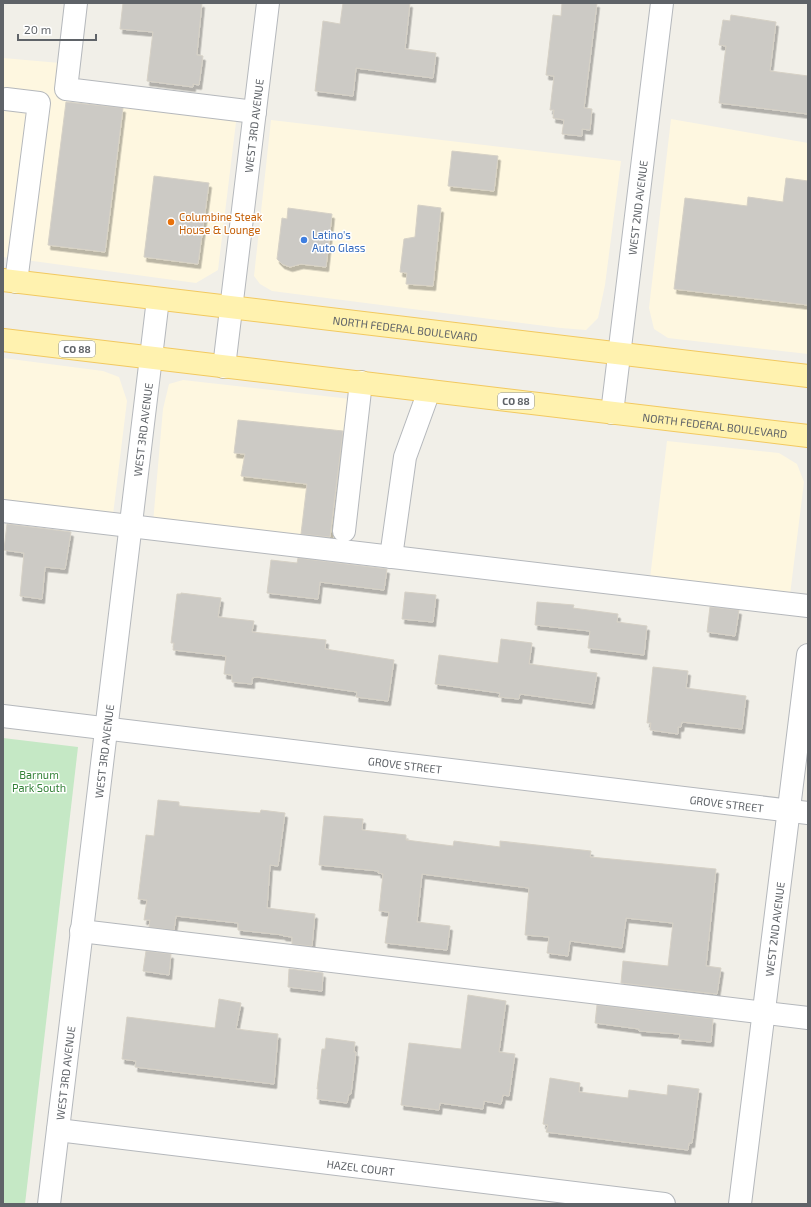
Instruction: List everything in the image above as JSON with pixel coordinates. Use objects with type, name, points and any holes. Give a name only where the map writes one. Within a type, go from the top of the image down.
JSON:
[{"type":"main road","name":"NORTH FEDERAL BOULEVARD","points":[[9,281],[808,376]]},
{"type":"main road","name":"NORTH FEDERAL BOULEVARD","points":[[3,340],[808,436]]},
{"type":"street","points":[[76,3],[66,88],[255,112]]},
{"type":"street","name":"WEST 3RD AVENUE","points":[[224,367],[268,3]]},
{"type":"street","name":"WEST 2ND AVENUE","points":[[612,413],[662,3]]},
{"type":"street","points":[[6,99],[39,103],[9,281]]},
{"type":"street","name":"WEST 3RD AVENUE","points":[[49,1204],[158,299]]},
{"type":"street","points":[[344,531],[361,382]]},
{"type":"street","points":[[391,557],[405,457],[429,390]]},
{"type":"street","points":[[3,511],[808,606]]},
{"type":"street","name":"WEST 2ND AVENUE","points":[[740,1204],[764,1012],[798,812],[808,655]]},
{"type":"street","name":"GROVE STREET","points":[[3,716],[798,812]]},
{"type":"street","points":[[81,931],[808,1018]]},
{"type":"street","name":"HAZEL COURT","points":[[58,1130],[664,1204]]},
{"type":"shaded area","points":[[3,58],[60,63],[57,92],[237,114],[218,270],[196,283],[3,257]]},
{"type":"shaded area","points":[[671,119],[808,143],[808,354],[668,338],[654,329],[649,308]]},
{"type":"shaded area","points":[[271,120],[621,161],[605,285],[598,318],[586,330],[561,328],[272,291],[260,284],[254,276]]},
{"type":"shaded area","points":[[3,358],[103,371],[119,377],[127,401],[111,531],[3,519]]},
{"type":"shaded area","points":[[183,380],[368,401],[347,558],[152,534],[163,409],[169,384]]},
{"type":"shaded area","points":[[667,441],[779,453],[797,464],[804,482],[788,611],[648,594]]},
{"type":"green space","name":"Barnum Park South","points":[[3,738],[78,747],[25,1204],[3,1204]]},
{"type":"building","points":[[123,3],[202,3],[197,53],[197,55],[203,56],[199,85],[193,84],[193,87],[147,81],[153,32],[120,29]]},
{"type":"building","points":[[343,3],[410,3],[405,49],[436,53],[433,78],[356,68],[353,96],[315,91],[323,21],[340,24]]},
{"type":"building","points":[[562,3],[597,3],[584,108],[592,109],[590,130],[582,129],[582,136],[562,134],[564,120],[553,118],[554,110],[550,110],[554,76],[546,75],[553,15],[561,16]]},
{"type":"building","points":[[731,15],[776,22],[770,71],[808,76],[808,114],[719,103],[726,46],[719,45],[723,20],[730,21]]},
{"type":"building","points":[[66,102],[123,108],[105,252],[48,245]]},
{"type":"building","points":[[452,151],[498,156],[494,191],[448,186]]},
{"type":"building","points":[[154,176],[209,183],[198,264],[144,257]]},
{"type":"building","points":[[786,178],[808,181],[808,305],[674,289],[685,198],[747,206],[748,197],[783,202]]},
{"type":"building","points":[[418,205],[441,208],[433,286],[406,284],[407,273],[400,272],[404,239],[415,237]]},
{"type":"building","name":"Latino's Auto Glass","points":[[288,208],[332,214],[326,267],[301,264],[290,267],[282,264],[277,259],[282,218],[287,219]]},
{"type":"building","points":[[238,420],[343,431],[330,537],[301,534],[307,484],[241,476],[245,454],[234,453]]},
{"type":"building","points":[[7,524],[71,532],[65,569],[45,567],[42,599],[20,596],[24,553],[4,550]]},
{"type":"building","points":[[298,558],[387,569],[384,590],[320,582],[318,599],[267,593],[271,560],[297,563]]},
{"type":"building","points":[[405,592],[436,595],[433,622],[402,619]]},
{"type":"building","points":[[181,593],[221,598],[218,617],[254,621],[252,632],[326,640],[325,649],[394,660],[388,701],[356,697],[357,692],[257,677],[252,678],[252,684],[232,682],[232,675],[224,674],[226,656],[173,650],[174,643],[171,643],[177,594]]},
{"type":"building","points":[[537,602],[574,605],[573,608],[618,614],[617,622],[647,626],[644,655],[588,648],[590,631],[535,625]]},
{"type":"building","points":[[710,607],[739,610],[735,636],[707,632]]},
{"type":"building","points":[[501,639],[532,643],[529,664],[597,673],[592,704],[520,694],[519,699],[499,697],[500,693],[435,684],[439,655],[498,663]]},
{"type":"building","points":[[653,667],[688,671],[686,688],[746,696],[742,729],[682,722],[681,727],[678,727],[678,734],[650,730],[651,723],[647,723]]},
{"type":"building","points":[[158,800],[179,802],[179,806],[260,813],[261,810],[285,813],[278,866],[270,865],[267,908],[315,914],[312,946],[292,944],[292,937],[283,935],[238,930],[238,923],[176,916],[174,930],[149,927],[150,920],[144,920],[147,900],[138,899],[146,835],[154,836]]},
{"type":"building","points":[[324,816],[363,819],[362,830],[406,835],[406,840],[453,846],[454,841],[500,847],[500,841],[591,851],[590,857],[716,869],[706,966],[721,968],[717,994],[621,983],[623,961],[668,966],[673,923],[626,918],[622,948],[570,941],[568,956],[547,953],[549,937],[525,935],[529,888],[422,874],[417,922],[450,926],[447,950],[385,943],[389,912],[379,911],[383,874],[378,873],[379,871],[319,865]]},
{"type":"building","points":[[146,951],[171,954],[169,975],[143,971]]},
{"type":"building","points":[[289,969],[323,973],[322,991],[288,987]]},
{"type":"building","points":[[468,995],[506,1001],[499,1052],[515,1054],[509,1096],[503,1095],[501,1104],[484,1101],[483,1109],[440,1103],[439,1110],[401,1105],[409,1043],[461,1049]]},
{"type":"building","points":[[219,999],[241,1003],[236,1029],[278,1034],[274,1084],[135,1067],[136,1061],[122,1059],[127,1017],[215,1028]]},
{"type":"building","points":[[597,1005],[713,1019],[711,1042],[679,1039],[680,1034],[639,1031],[639,1029],[595,1023]]},
{"type":"building","points":[[326,1038],[355,1042],[354,1052],[356,1052],[351,1094],[349,1094],[347,1103],[317,1099],[322,1049],[325,1049]]},
{"type":"building","points":[[550,1078],[580,1083],[579,1092],[628,1098],[629,1090],[667,1095],[668,1085],[699,1089],[692,1143],[689,1143],[688,1150],[546,1132],[548,1125],[543,1124]]},
{"type":"place","name":"Columbine Steak House & Lounge","points":[[171,222]]},
{"type":"place","name":"Latino's Auto Glass","points":[[304,240]]}]
